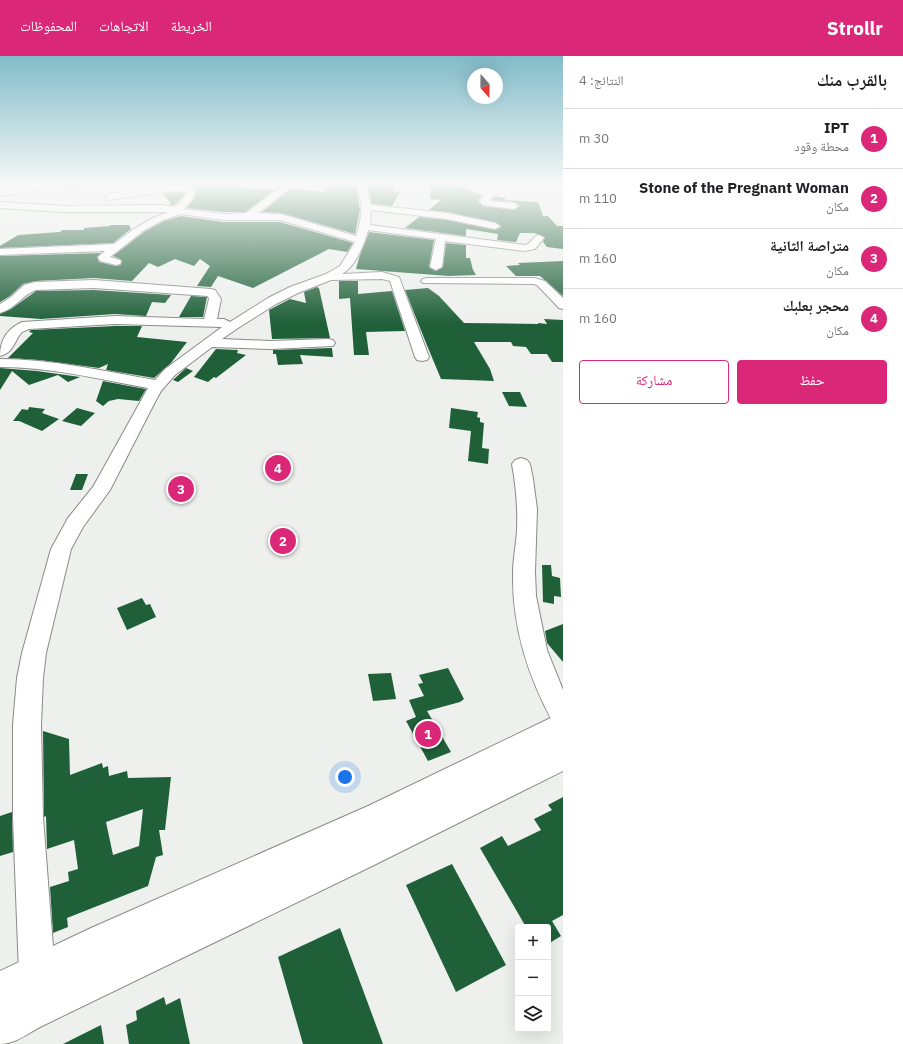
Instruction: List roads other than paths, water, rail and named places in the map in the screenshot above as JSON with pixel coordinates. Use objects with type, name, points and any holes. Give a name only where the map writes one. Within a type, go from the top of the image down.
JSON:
[{"type":"main road","points":[[0,991],[379,817],[563,726]]},
{"type":"main road","points":[[0,1028],[26,1013],[358,855],[563,755]]},
{"type":"street","points":[[116,262],[103,258],[114,247],[139,230]]},
{"type":"street","points":[[344,230],[362,234],[441,237],[525,248],[531,247],[539,238]]},
{"type":"street","points":[[37,973],[28,817],[27,725],[30,678],[34,653],[61,549],[75,523],[100,490],[147,402],[159,385],[179,364],[233,325],[261,307],[283,295],[330,276],[344,268],[348,264],[362,230]]},
{"type":"street","points":[[436,267],[441,237]]},
{"type":"street","points":[[0,252],[114,247]]},
{"type":"street","points":[[330,276],[342,278],[387,276],[395,279],[422,357]]},
{"type":"street","points":[[427,281],[534,281],[542,285],[563,304]]},
{"type":"street","points":[[0,309],[33,286],[76,284],[120,285],[210,293],[215,299],[210,322]]},
{"type":"street","points":[[0,352],[10,342],[16,330],[27,325],[109,320],[210,322],[233,325]]},
{"type":"street","points":[[210,343],[272,345],[328,343]]},
{"type":"street","points":[[0,364],[23,363],[54,367],[159,385]]},
{"type":"street","points":[[521,464],[527,506],[524,580],[529,621],[533,644],[546,682],[563,715]]},
{"type":"place","name":"محجر بعلبك","points":[[278,468]]},
{"type":"place","name":"متراصة الثانية","points":[[181,489]]},
{"type":"place","name":"Stone of the Pregnant Woman","points":[[283,541]]},
{"type":"place","name":"IPT","points":[[428,734]]}]
